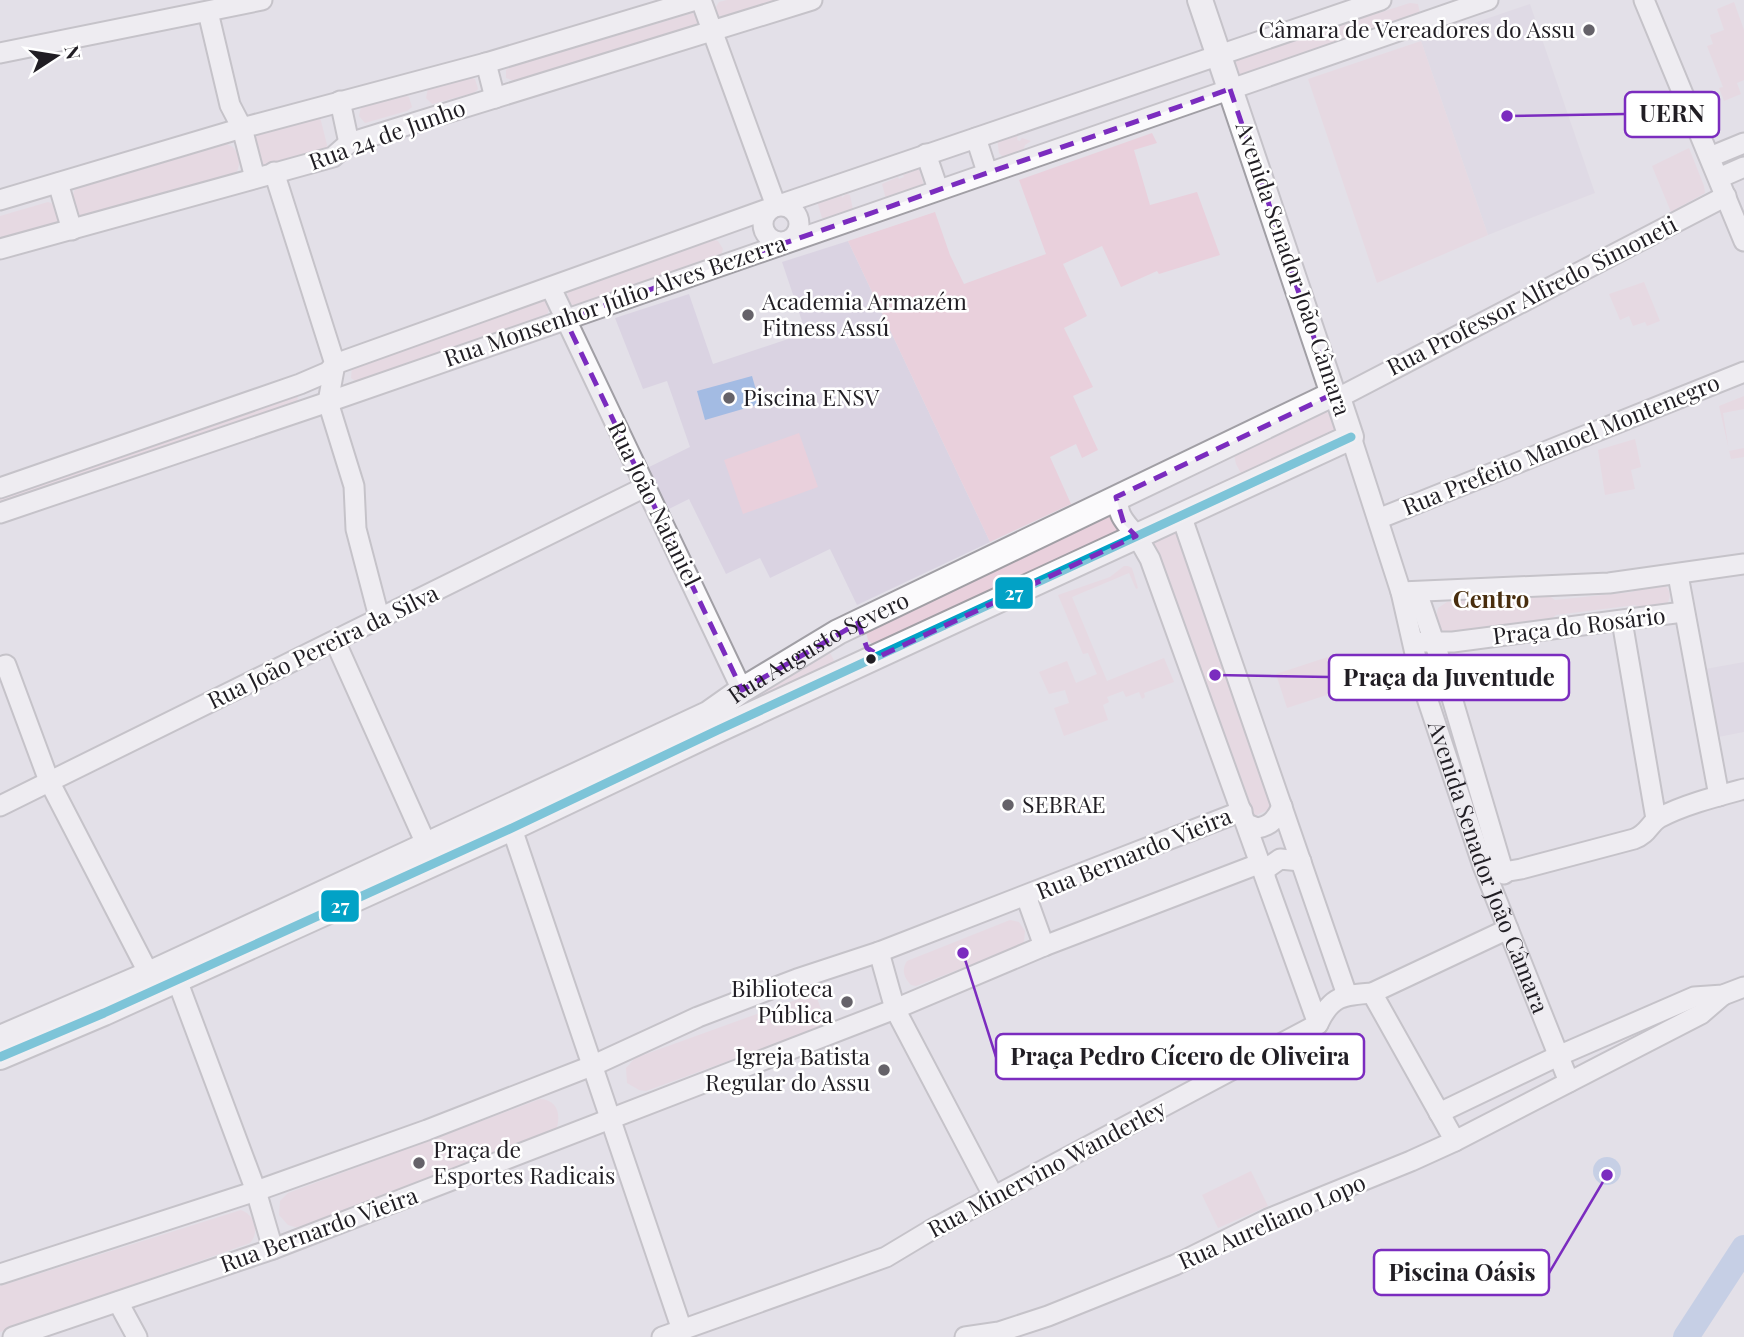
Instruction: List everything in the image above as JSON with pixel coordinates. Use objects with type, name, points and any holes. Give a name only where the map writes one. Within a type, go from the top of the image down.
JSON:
[{"type":"main road","name":"Avenida Senador João Câmara","points":[[1200,0],[1351,437]]},
{"type":"main road","name":"Rua Augusto Severo","points":[[0,1038],[177,980],[509,819],[708,714],[742,690],[838,632],[1117,497],[1335,396]]},
{"type":"main road","name":"Rua Augusto Severo","points":[[0,1057],[100,1005],[149,974],[427,846],[509,819],[718,730],[1351,437]]},
{"type":"main road","points":[[861,621],[861,632],[866,645],[880,656]]},
{"type":"main road","points":[[838,632],[847,632],[861,641],[863,650],[854,668]]},
{"type":"street","points":[[0,52],[262,0]]},
{"type":"street","points":[[698,0],[714,31],[776,206],[786,206],[798,216],[800,222],[797,233],[788,241]]},
{"type":"street","name":"Rua 24 de Junho","points":[[0,200],[242,128],[486,63],[698,0]]},
{"type":"street","name":"Rua 24 de Junho","points":[[0,249],[333,157],[349,143],[812,0]]},
{"type":"street","name":"Rua Monsenhor Júlio Alves Bezerra","points":[[0,488],[300,384],[328,372],[335,364],[776,206],[1381,0]]},
{"type":"street","points":[[1425,0],[1431,19]]},
{"type":"street","name":"Rua Monsenhor Júlio Alves Bezerra","points":[[0,513],[1488,0]]},
{"type":"street","points":[[1644,0],[1744,241]]},
{"type":"street","points":[[208,12],[230,105],[264,175],[335,364],[328,402],[354,486],[356,528],[379,617]]},
{"type":"street","points":[[486,63],[495,98]]},
{"type":"street","points":[[340,101],[349,143]]},
{"type":"street","points":[[976,138],[987,172]]},
{"type":"street","points":[[1710,157],[1744,143]]},
{"type":"street","points":[[926,154],[938,189]]},
{"type":"street","name":"Rua Professor Alfredo Simoneti","points":[[1335,396],[1722,187],[1744,167]]},
{"type":"street","points":[[58,183],[72,230]]},
{"type":"street","name":"Rua João Nataniel","points":[[551,288],[742,690]]},
{"type":"street","name":"Rua Prefeito Manoel Montenegro","points":[[1378,519],[1744,372]]},
{"type":"street","name":"Avenida Senador João Câmara","points":[[1351,437],[1378,519],[1409,592],[1421,680],[1483,866],[1558,1056]]},
{"type":"street","name":"Rua João Pereira da Silva","points":[[0,806],[645,487]]},
{"type":"street","points":[[1117,497],[1124,524],[1136,536],[1150,559],[1318,1024]]},
{"type":"street","points":[[1181,514],[1348,995],[1372,993],[1508,929]]},
{"type":"street","name":"Praça do Rosário","points":[[1409,592],[1609,583],[1744,564]]},
{"type":"street","points":[[1678,575],[1718,796]]},
{"type":"street","name":"Praça do Rosário","points":[[1434,642],[1453,642],[1683,612]]},
{"type":"street","points":[[1622,621],[1656,819]]},
{"type":"street","name":"Avenida Senador João Câmara","points":[[1416,628],[1434,642],[1504,874]]},
{"type":"street","points":[[335,641],[427,846]]},
{"type":"street","points":[[0,667],[6,665],[49,781],[149,974]]},
{"type":"street","points":[[1483,866],[1491,873],[1504,874],[1642,836],[1656,819],[1744,789]]},
{"type":"street","name":"Rua Bernardo Vieira","points":[[0,1274],[256,1191],[427,1130],[594,1065],[698,1017],[797,979],[879,952],[1244,817],[1257,828],[1269,824],[1278,816],[1282,806]]},
{"type":"street","points":[[509,819],[687,1333]]},
{"type":"street","name":"Rua Bernardo Vieira","points":[[13,1337],[273,1249],[895,1009],[1044,946],[1263,869],[1280,859],[1301,861]]},
{"type":"street","name":"Rua Bernardo Vieira","points":[[1026,897],[1044,946]]},
{"type":"street","points":[[879,952],[895,1009],[994,1198]]},
{"type":"street","points":[[177,980],[256,1191],[273,1249]]},
{"type":"street","name":"Rua Aureliano Lopo","points":[[1439,1113],[1558,1056],[1694,998],[1723,995],[1744,987]]},
{"type":"street","points":[[1372,993],[1455,1141]]},
{"type":"street","name":"Rua Minervino Wanderley","points":[[663,1337],[687,1333],[886,1257],[931,1230],[1318,1024],[1326,1007],[1348,995]]},
{"type":"street","name":"Rua Aureliano Lopo","points":[[965,1337],[999,1332],[1119,1288],[1175,1265],[1268,1219],[1455,1141],[1701,1014],[1723,995]]},
{"type":"street","points":[[1558,1056],[1569,1082]]},
{"type":"street","points":[[118,1302],[137,1337]]},
{"type":"highlighted area","points":[[1230,89],[1333,394],[1116,497],[1124,524],[1136,536],[880,656],[867,648],[858,623],[742,690],[565,319]]},
{"type":"shaded area","points":[[784,0],[722,18],[716,7],[719,2]]},
{"type":"shaded area","points":[[1734,2],[1744,30],[1744,80],[1737,83],[1741,94],[1724,101],[1719,88],[1723,87],[1707,46],[1713,44],[1710,35],[1724,30],[1717,9]]},
{"type":"shaded area","points":[[1410,3],[1418,4],[1420,13],[1417,16],[1246,74],[1239,74],[1234,65],[1239,57]]},
{"type":"shaded area","points":[[1530,4],[1595,193],[1488,235],[1421,41]]},
{"type":"shaded area","points":[[693,13],[698,20],[697,25],[514,81],[506,78],[506,70],[510,67]]},
{"type":"shaded area","points":[[1421,41],[1488,235],[1377,283],[1308,79]]},
{"type":"shaded area","points":[[470,77],[475,79],[478,89],[474,93],[432,104],[426,98],[428,88]]},
{"type":"shaded area","points":[[403,95],[409,97],[412,107],[407,111],[365,123],[359,116],[361,107]]},
{"type":"shaded area","points":[[320,117],[328,149],[262,166],[253,134]]},
{"type":"shaded area","points":[[1019,128],[1017,140],[1022,138],[1031,141],[1025,145],[1021,157],[1004,158],[999,153],[997,138]]},
{"type":"shaded area","points":[[1152,133],[1157,143],[1134,150],[1150,205],[1197,192],[1220,255],[1159,274],[1157,271],[1121,287],[1102,246],[1063,264],[1087,316],[1064,328],[1093,387],[1073,396],[1098,450],[1082,458],[1076,444],[1050,457],[1071,504],[990,542],[848,241],[935,212],[950,255],[964,284],[1046,254],[1019,180]]},
{"type":"shaded area","points":[[227,144],[238,156],[236,173],[82,217],[75,208],[75,189]]},
{"type":"shaded area","points":[[1689,148],[1705,193],[1671,212],[1652,166]]},
{"type":"shaded area","points":[[919,169],[922,187],[886,199],[882,184]]},
{"type":"shaded area","points":[[841,189],[842,198],[846,194],[850,195],[853,210],[822,218],[817,201],[830,198]]},
{"type":"shaded area","points":[[48,202],[56,205],[59,219],[57,222],[0,240],[0,216]]},
{"type":"shaded area","points":[[714,240],[718,241],[723,249],[720,259],[574,306],[569,303],[568,289]]},
{"type":"shaded area","points":[[848,241],[990,542],[857,605],[830,549],[770,578],[760,558],[726,574],[689,499],[667,510],[647,468],[690,447],[667,381],[643,389],[615,318],[689,294],[713,364],[806,333],[782,262]]},
{"type":"shaded area","points":[[1644,282],[1660,321],[1647,326],[1645,322],[1633,326],[1629,316],[1620,320],[1609,294]]},
{"type":"shaded area","points":[[545,301],[550,307],[547,315],[357,382],[351,378],[352,367]]},
{"type":"shaded area","points":[[295,395],[298,398],[296,404],[0,507],[0,495]]},
{"type":"shaded area","points":[[1744,396],[1744,409],[1723,413],[1729,448],[1719,406]]},
{"type":"shaded area","points":[[1326,411],[1334,419],[1336,430],[1242,475],[1234,455]]},
{"type":"shaded area","points":[[799,433],[818,487],[743,514],[724,460]]},
{"type":"shaded area","points":[[1635,439],[1641,467],[1631,470],[1635,489],[1605,495],[1598,450]]},
{"type":"shaded area","points":[[1744,448],[1744,457],[1731,459],[1729,451]]},
{"type":"shaded area","points":[[1115,511],[1123,530],[874,646],[868,640],[866,632]]},
{"type":"shaded area","points":[[1178,534],[1274,807],[1255,816],[1154,543],[1156,538]]},
{"type":"shaded area","points":[[1124,566],[1132,568],[1138,588],[1136,589],[1129,573],[1072,597],[1107,681],[1164,658],[1174,682],[1144,693],[1145,697],[1142,699],[1139,692],[1126,697],[1123,691],[1107,697],[1109,702],[1103,705],[1108,720],[1064,736],[1054,708],[1069,703],[1065,690],[1049,694],[1039,672],[1067,661],[1076,683],[1097,674],[1088,653],[1083,654],[1058,595],[1110,577]]},
{"type":"shaded area","points":[[1662,584],[1670,593],[1666,605],[1642,609],[1635,605],[1556,615],[1549,621],[1451,633],[1441,630],[1436,618],[1438,608],[1447,602],[1546,594],[1555,600],[1632,592]]},
{"type":"shaded area","points":[[830,653],[836,664],[521,811],[745,701]]},
{"type":"shaded area","points":[[1331,656],[1342,690],[1287,708],[1276,674]]},
{"type":"shaded area","points":[[1744,662],[1744,732],[1718,737],[1705,669]]},
{"type":"shaded area","points":[[1010,920],[1019,922],[1025,931],[1024,942],[1020,946],[916,986],[907,980],[904,971],[907,961]]},
{"type":"shaded area","points":[[815,993],[827,1025],[646,1091],[627,1083],[626,1068],[635,1058]]},
{"type":"shaded area","name":"Praça de Esportes Radicais","points":[[540,1099],[553,1104],[558,1112],[557,1127],[550,1132],[299,1228],[288,1225],[279,1215],[280,1201],[288,1193]]},
{"type":"shaded area","points":[[1251,1171],[1268,1206],[1218,1228],[1202,1195]]},
{"type":"shaded area","points":[[241,1210],[250,1216],[255,1224],[255,1234],[250,1243],[0,1332],[0,1286]]},
{"type":"water","name":"Piscina ENSV","points":[[752,376],[760,404],[705,420],[697,391]]},
{"type":"water","points":[[1607,1157],[1617,1161],[1621,1171],[1617,1181],[1607,1185],[1597,1181],[1593,1171],[1597,1161]]},
{"type":"waterway","points":[[1686,1337],[1744,1248]]},
{"type":"transit line","name":"27","points":[[0,1057],[104,1013],[512,828],[1351,437]]},
{"type":"place","name":"Câmara de Vereadores do Assu","points":[[1589,30]]},
{"type":"place","name":"UERN","points":[[1507,116]]},
{"type":"place","name":"Academia Armazém Fitness Assú","points":[[748,315]]},
{"type":"place","name":"Piscina ENSV","points":[[729,398]]},
{"type":"place","name":"Praça da Juventude","points":[[1215,675]]},
{"type":"place","name":"SEBRAE","points":[[1008,805]]},
{"type":"place","name":"Praça Pedro Cícero de Oliveira","points":[[963,953]]},
{"type":"place","name":"Biblioteca Pública","points":[[847,1002]]},
{"type":"place","name":"Igreja Batista Regular do Assu","points":[[884,1070]]},
{"type":"place","name":"Praça de Esportes Radicais","points":[[419,1163]]},
{"type":"place","name":"Piscina Oásis","points":[[1607,1175]]},
{"type":"district","name":"Centro","points":[[1491,600]]}]
